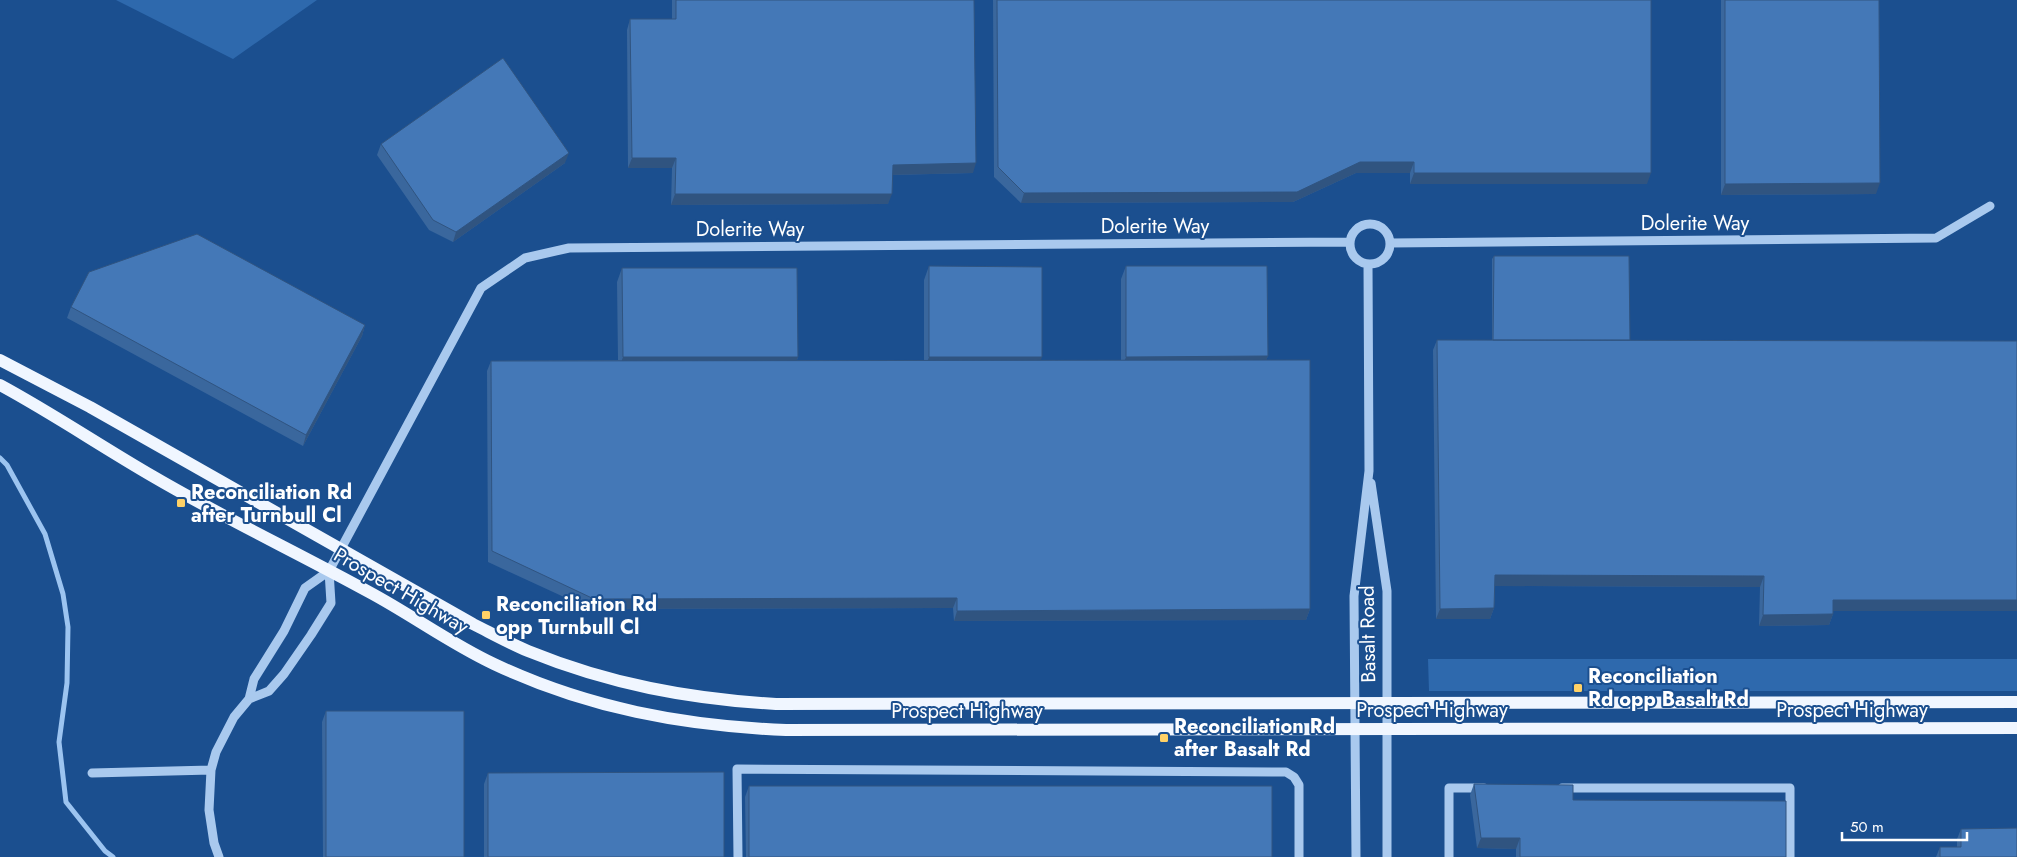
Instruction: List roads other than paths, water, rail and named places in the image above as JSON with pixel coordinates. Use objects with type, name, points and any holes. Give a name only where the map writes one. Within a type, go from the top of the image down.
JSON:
[{"type":"main road","name":"Prospect Highway","points":[[0,360],[90,407],[286,520],[340,548],[473,624],[527,650],[591,674],[656,690],[690,696],[776,704],[2017,702]]},
{"type":"main road","name":"Prospect Highway","points":[[0,385],[37,405],[154,477],[372,593],[476,655],[552,689],[609,706],[683,722],[736,728],[786,730],[2017,728]]},
{"type":"street","name":"Dolerite Way","points":[[1390,243],[1936,238],[1990,206]]},
{"type":"street","points":[[1374,224],[1385,230],[1390,243],[1387,256],[1382,261],[1368,264],[1357,259],[1353,254],[1350,242],[1351,236],[1360,226],[1374,224]]},
{"type":"street","name":"Dolerite Way","points":[[329,571],[481,288],[524,258],[570,248],[1350,242]]},
{"type":"street","name":"Basalt Road","points":[[1356,857],[1354,596],[1369,471],[1368,264]]},
{"type":"street","name":"Basalt Road","points":[[1369,471],[1387,591],[1387,857]]},
{"type":"street","points":[[249,699],[269,691],[284,674],[311,635],[331,602],[329,571]]},
{"type":"street","points":[[219,857],[214,843],[208,810],[211,770],[216,752],[234,717],[249,699],[254,679],[279,639],[305,588],[329,571]]},
{"type":"street","points":[[738,857],[737,769],[1286,772],[1294,777],[1299,785],[1299,857]]},
{"type":"street","points":[[92,773],[211,770]]},
{"type":"street","points":[[1449,857],[1449,788],[1497,788]]},
{"type":"street","points":[[1556,788],[1790,788],[1790,857]]},
{"type":"waterway","points":[[0,458],[7,465],[45,534],[63,594],[68,627],[67,683],[59,742],[66,802],[105,851],[113,857]]},
{"type":"place","name":"Reconciliation Rd after Turnbull Cl","points":[[181,503]]},
{"type":"place","name":"Reconciliation Rd opp Turnbull Cl","points":[[486,615]]},
{"type":"place","name":"Reconciliation Rd opp Basalt Rd","points":[[1578,688]]},
{"type":"place","name":"Reconciliation Rd after Basalt Rd","points":[[1164,738]]}]
